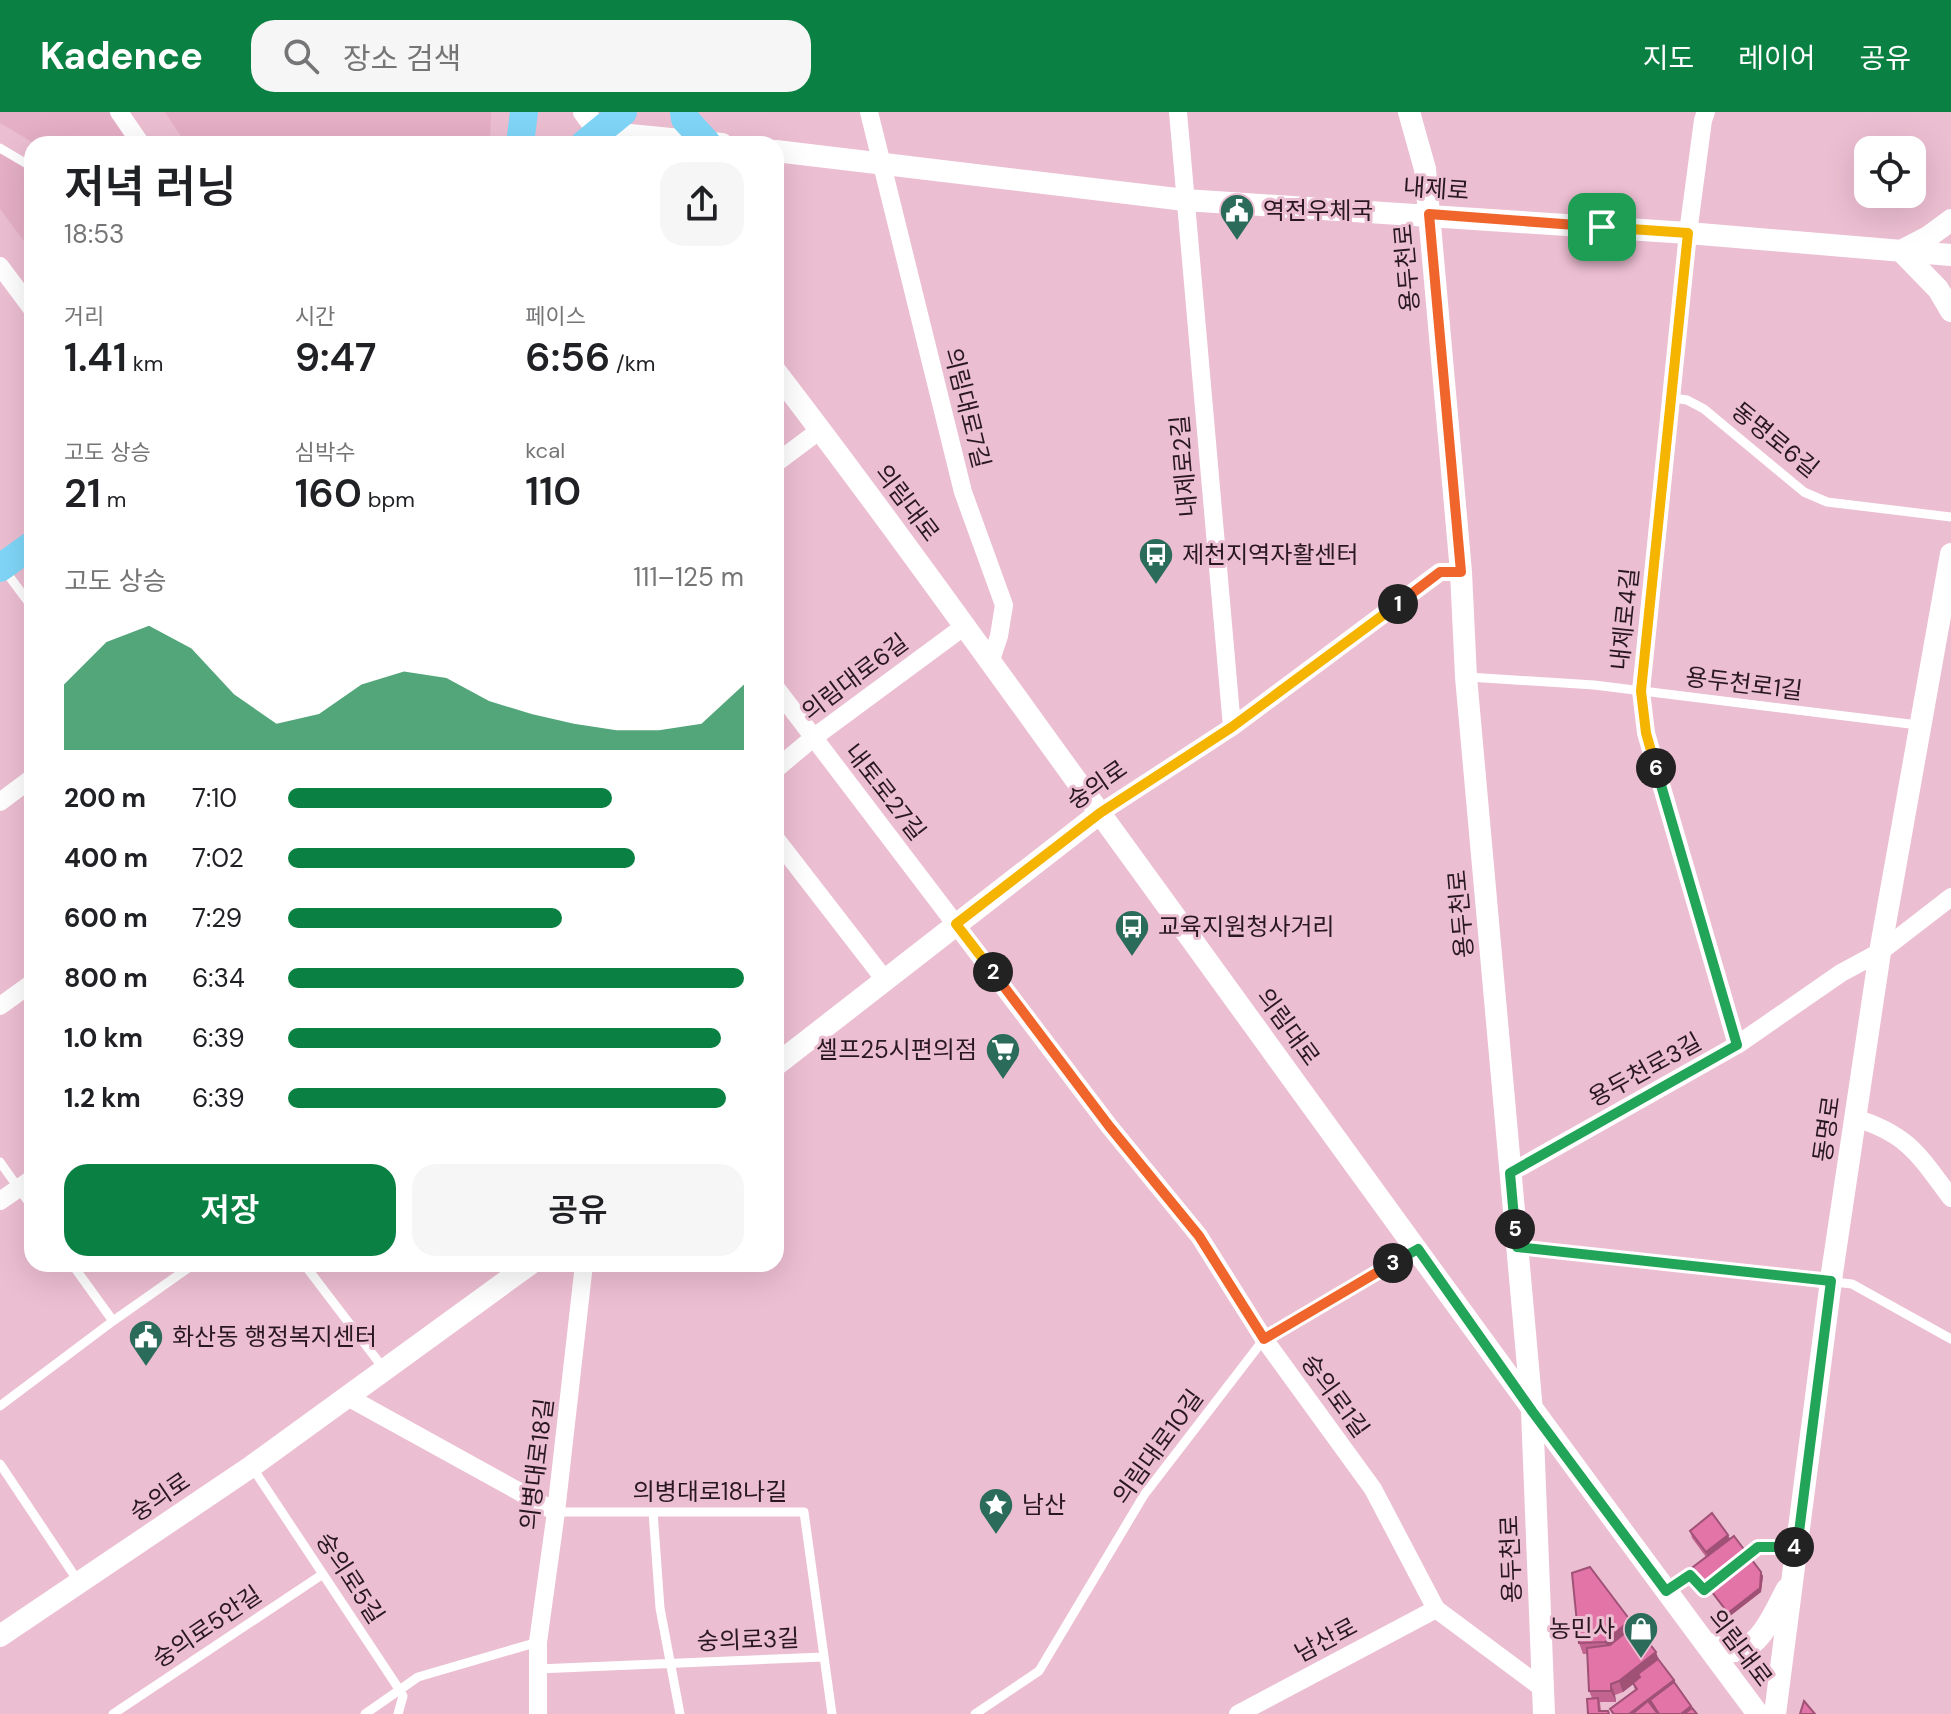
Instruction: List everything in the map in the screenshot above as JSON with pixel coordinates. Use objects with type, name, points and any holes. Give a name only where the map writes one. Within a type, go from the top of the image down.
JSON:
[{"type":"main road","points":[[521,136],[524,112]]},
{"type":"main road","points":[[593,133],[623,112]]},
{"type":"main road","points":[[684,112],[685,119],[703,136]]},
{"type":"main road","points":[[1,566],[24,550]]},
{"type":"street","points":[[119,112],[136,136]]},
{"type":"street","name":"의림대로7길","points":[[869,112],[963,492],[1004,605],[991,660]]},
{"type":"street","name":"내제로2길","points":[[1178,112],[1232,727]]},
{"type":"street","name":"용두천로","points":[[1409,112],[1425,169],[1461,572],[1466,677],[1532,1411],[1544,1714]]},
{"type":"street","name":"내제로4길","points":[[1706,112],[1688,233],[1641,691],[1646,733],[1737,1045]]},
{"type":"street","points":[[593,133],[628,136]]},
{"type":"street","name":"내제로","points":[[784,152],[1185,200],[1429,214],[1951,255]]},
{"type":"street","points":[[1951,220],[1901,251],[1938,289],[1951,311]]},
{"type":"street","points":[[0,266],[24,298]]},
{"type":"street","name":"의림대로","points":[[784,383],[966,625],[1532,1411],[1758,1714]]},
{"type":"street","points":[[784,457],[820,430]]},
{"type":"street","name":"동명로","points":[[1775,1714],[1831,1281],[1880,952],[1950,570]]},
{"type":"street","name":"숭의로","points":[[784,1059],[1100,813],[1232,727],[1440,572],[1461,572]]},
{"type":"street","name":"의림대로6길","points":[[784,762],[966,625]]},
{"type":"street","name":"내토로27길","points":[[784,699],[956,924]]},
{"type":"street","points":[[0,802],[24,784]]},
{"type":"street","points":[[784,849],[885,980]]},
{"type":"street","name":"용두천로3길","points":[[1510,1173],[1737,1045],[1841,973],[1880,952],[1951,897]]},
{"type":"street","name":"숭의로1길","points":[[956,924],[1109,1126],[1199,1236],[1264,1339],[1373,1489],[1436,1609],[1542,1688]]},
{"type":"street","points":[[0,1006],[24,989]]},
{"type":"street","points":[[1855,1118],[1901,1137],[1919,1155],[1951,1198]]},
{"type":"street","points":[[0,1201],[24,1184]]},
{"type":"street","name":"숭의로","points":[[0,1636],[252,1466],[519,1272]]},
{"type":"street","name":"의병대로18길","points":[[538,1714],[538,1642],[583,1272]]},
{"type":"street","points":[[346,1396],[556,1512]]},
{"type":"street","points":[[1704,1642],[1726,1651],[1740,1650],[1750,1645],[1771,1618],[1793,1577]]},
{"type":"street","name":"남산로","points":[[1238,1714],[1436,1609]]},
{"type":"lane","points":[[0,148],[24,162]]},
{"type":"lane","name":"동명로6길","points":[[1673,398],[1687,400],[1704,409],[1804,492],[1827,502],[1951,517]]},
{"type":"lane","points":[[1,566],[24,596]]},
{"type":"lane","name":"용두천로1길","points":[[1466,677],[1594,685],[1921,726]]},
{"type":"lane","points":[[0,1162],[24,1182]]},
{"type":"lane","points":[[1517,1247],[1831,1281],[1858,1287],[1951,1339]]},
{"type":"lane","name":"의림대로10길","points":[[975,1714],[1039,1671],[1144,1495],[1264,1339],[1418,1249]]},
{"type":"lane","points":[[78,1272],[113,1321]]},
{"type":"lane","points":[[0,1406],[183,1272]]},
{"type":"lane","points":[[310,1272],[384,1369]]},
{"type":"lane","points":[[0,1464],[79,1582]]},
{"type":"lane","name":"숭의로5길","points":[[252,1466],[399,1689]]},
{"type":"lane","name":"의병대로18나길","points":[[556,1512],[804,1512],[832,1714]]},
{"type":"lane","name":"숭의로3길","points":[[653,1512],[660,1608],[680,1714]]},
{"type":"lane","points":[[1734,1566],[1763,1546],[1797,1548]]},
{"type":"lane","name":"숭의로5안길","points":[[113,1714],[323,1574]]},
{"type":"lane","points":[[1666,1591],[1690,1575],[1704,1590],[1724,1574]]},
{"type":"lane","points":[[365,1714],[418,1677],[538,1642]]},
{"type":"lane","name":"숭의로3길","points":[[672,1663],[824,1657]]},
{"type":"lane","points":[[537,1669],[672,1663]]},
{"type":"lane","points":[[398,1714],[403,1696],[399,1689]]},
{"type":"shaded area","points":[[0,112],[109,112],[126,136],[24,137],[0,123]]},
{"type":"shaded area","points":[[165,112],[491,112],[490,136],[181,136]]},
{"type":"shaded area","points":[[0,152],[24,166],[24,241],[0,209]]},
{"type":"building","points":[[1712,1513],[1728,1535],[1706,1552],[1690,1531]]},
{"type":"building","points":[[1734,1536],[1761,1572],[1760,1588],[1728,1613],[1693,1567]]},
{"type":"building","points":[[1590,1567],[1630,1620],[1605,1642],[1579,1643],[1572,1573]]},
{"type":"building","points":[[1635,1625],[1656,1652],[1611,1684],[1611,1691],[1589,1691],[1587,1648],[1610,1645]]},
{"type":"building","points":[[1658,1659],[1674,1680],[1629,1714],[1614,1714],[1610,1709],[1637,1689],[1633,1683],[1640,1677],[1638,1674]]},
{"type":"building","points":[[1674,1682],[1691,1706],[1681,1714],[1659,1714],[1650,1700]]},
{"type":"building","points":[[1598,1698],[1599,1711],[1608,1711],[1609,1714],[1588,1714],[1587,1699]]},
{"type":"building","points":[[1648,1701],[1658,1714],[1632,1714]]},
{"type":"building","points":[[1804,1701],[1815,1714],[1800,1714]]},
{"type":"place","name":"역전우체국","points":[[1237,242]]},
{"type":"place","name":"제천지역자활센터","points":[[1156,586]]},
{"type":"place","name":"교육지원청사거리","points":[[1132,958]]},
{"type":"place","name":"셀프25시편의점","points":[[1003,1081]]},
{"type":"place","name":"화산동 행정복지센터","points":[[146,1368]]},
{"type":"place","name":"남산","points":[[996,1536]]},
{"type":"place","name":"농민사","points":[[1641,1660]]},
{"type":"route","points":[[1429,214],[1602,227],[1688,233],[1641,691],[1646,733],[1737,1045],[1510,1173],[1517,1247],[1831,1281],[1797,1548],[1758,1547],[1704,1590],[1690,1575],[1666,1591],[1532,1411],[1418,1249],[1264,1339],[1199,1236],[1109,1126],[956,924],[1100,813],[1232,727],[1440,572],[1461,572],[1429,214]]}]
